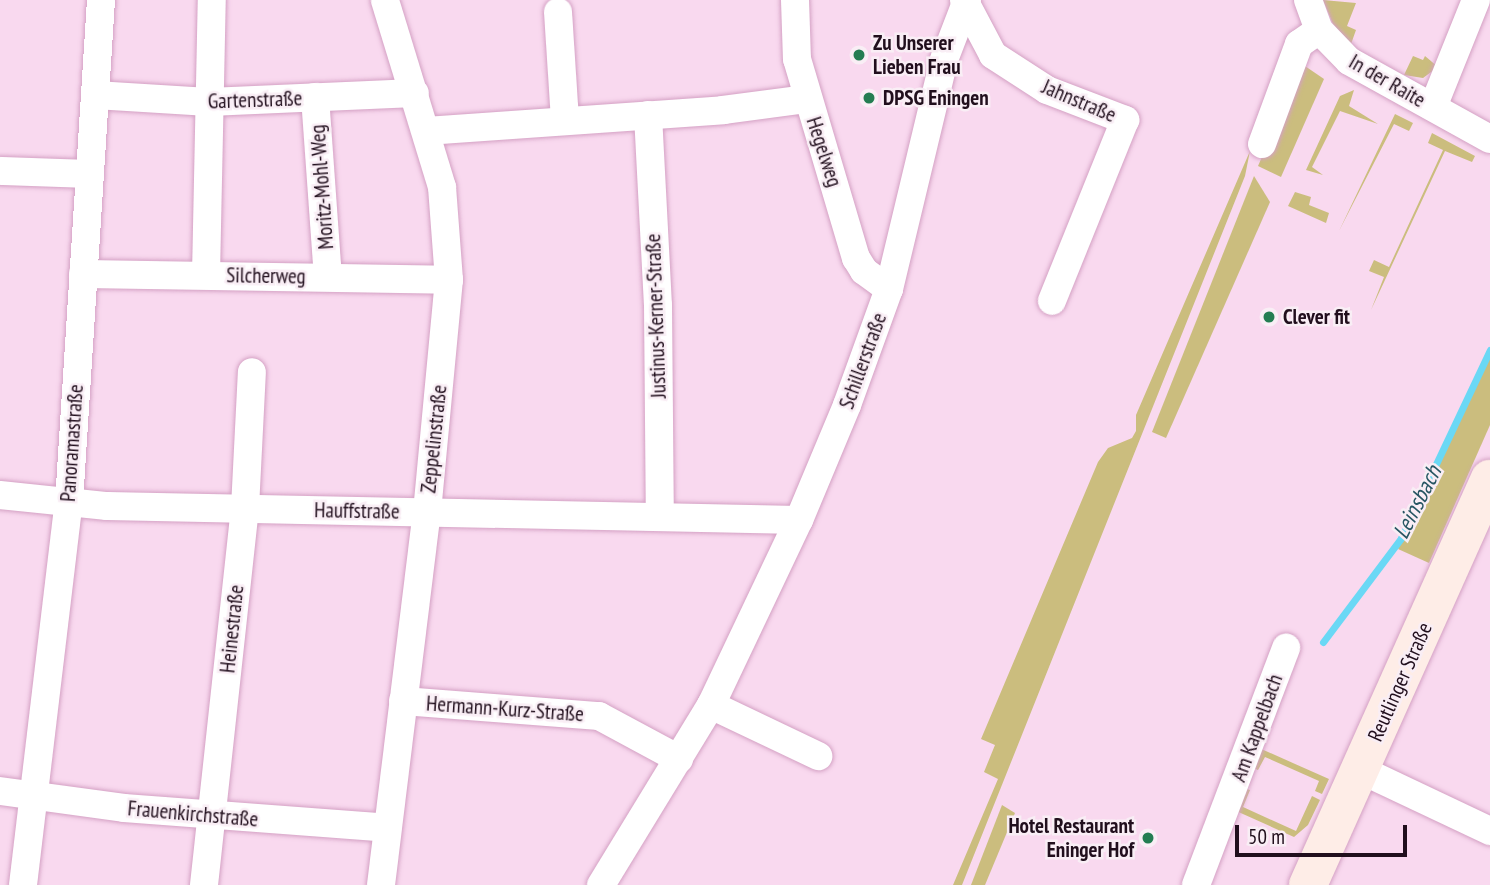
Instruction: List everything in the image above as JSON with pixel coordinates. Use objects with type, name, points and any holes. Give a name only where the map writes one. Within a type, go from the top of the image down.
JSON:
[{"type":"main road","name":"Reutlinger Straße","points":[[1308,885],[1490,479]]},
{"type":"street","name":"Panoramastraße","points":[[23,885],[69,502],[101,0]]},
{"type":"street","points":[[206,275],[212,0]]},
{"type":"street","name":"Zeppelinstraße","points":[[381,885],[427,512],[449,280],[446,206],[415,93],[385,0]]},
{"type":"street","name":"Hegelweg","points":[[795,0],[795,44],[807,99],[856,258],[864,271],[889,289]]},
{"type":"street","name":"In der Raite","points":[[1308,0],[1319,30],[1349,61],[1490,139]]},
{"type":"street","points":[[1433,107],[1476,0]]},
{"type":"street","name":"Schillerstraße","points":[[601,885],[710,705],[799,520],[889,289],[944,60],[965,1]]},
{"type":"street","name":"Jahnstraße","points":[[965,1],[993,55],[1047,90],[1125,120],[1052,301]]},
{"type":"street","points":[[558,12],[565,120]]},
{"type":"street","points":[[1262,145],[1299,44],[1319,30]]},
{"type":"street","name":"Gartenstraße","points":[[95,95],[209,102],[415,93]]},
{"type":"street","name":"Moritz-Mohl-Weg","points":[[316,97],[328,278]]},
{"type":"street","points":[[426,131],[648,116],[807,99]]},
{"type":"street","name":"Justinus-Kerner-Straße","points":[[648,116],[658,305],[660,516]]},
{"type":"street","points":[[0,171],[90,174]]},
{"type":"street","name":"Silcherweg","points":[[83,274],[449,280]]},
{"type":"street","name":"Heinestraße","points":[[204,885],[245,508],[252,372]]},
{"type":"street","name":"Hauffstraße","points":[[0,495],[69,502],[245,508],[799,520]]},
{"type":"street","name":"Am Kappelbach","points":[[1196,885],[1286,648]]},
{"type":"street","name":"Hermann-Kurz-Straße","points":[[403,701],[599,716],[679,759]]},
{"type":"street","points":[[710,705],[818,755]]},
{"type":"street","points":[[1361,771],[1490,831]]},
{"type":"street","name":"Frauenkirchstraße","points":[[0,791],[212,816],[387,828]]},
{"type":"shaded area","points":[[1323,0],[1356,3],[1347,26],[1356,30],[1351,44],[1333,24]]},
{"type":"shaded area","points":[[1413,56],[1423,60],[1425,56],[1438,67],[1423,78],[1404,75]]},
{"type":"shaded area","points":[[1302,64],[1324,79],[1281,177],[1258,166]]},
{"type":"shaded area","points":[[1354,90],[1349,106],[1378,124],[1340,111],[1312,167],[1323,175],[1306,170],[1340,96]]},
{"type":"shaded area","points":[[1395,114],[1413,123],[1409,131],[1394,124],[1339,231]]},
{"type":"shaded area","points":[[1432,133],[1475,156],[1472,162],[1445,151],[1371,310],[1384,277],[1369,271],[1374,260],[1389,267],[1443,150],[1428,143]]},
{"type":"shaded area","points":[[1250,151],[1245,176],[962,885],[953,885],[998,779],[984,772],[995,745],[981,739],[1098,462],[1108,448],[1132,438],[1136,431],[1136,415]]},
{"type":"shaded area","points":[[1254,176],[1270,202],[1166,438],[1152,432]]},
{"type":"shaded area","points":[[1295,192],[1311,197],[1309,205],[1329,213],[1326,223],[1288,206]]},
{"type":"shaded area","points":[[1490,357],[1490,425],[1429,563],[1398,549]]},
{"type":"shaded area","points":[[1259,748],[1329,779],[1322,794],[1315,791],[1319,781],[1265,757],[1258,770],[1251,767]]},
{"type":"shaded area","points":[[1243,788],[1250,790],[1243,807],[1296,831],[1312,796],[1320,800],[1308,825],[1294,837],[1234,810]]},
{"type":"shaded area","points":[[1002,805],[1015,813],[985,885],[971,885]]},
{"type":"waterway","name":"Leinsbach","points":[[1323,642],[1401,538],[1490,350]]},
{"type":"place","name":"Zu Unserer Lieben Frau","points":[[859,55]]},
{"type":"place","name":"DPSG Eningen","points":[[869,98]]},
{"type":"place","name":"Clever fit","points":[[1269,317]]},
{"type":"place","name":"Hotel Restaurant Eninger Hof","points":[[1148,838]]}]
